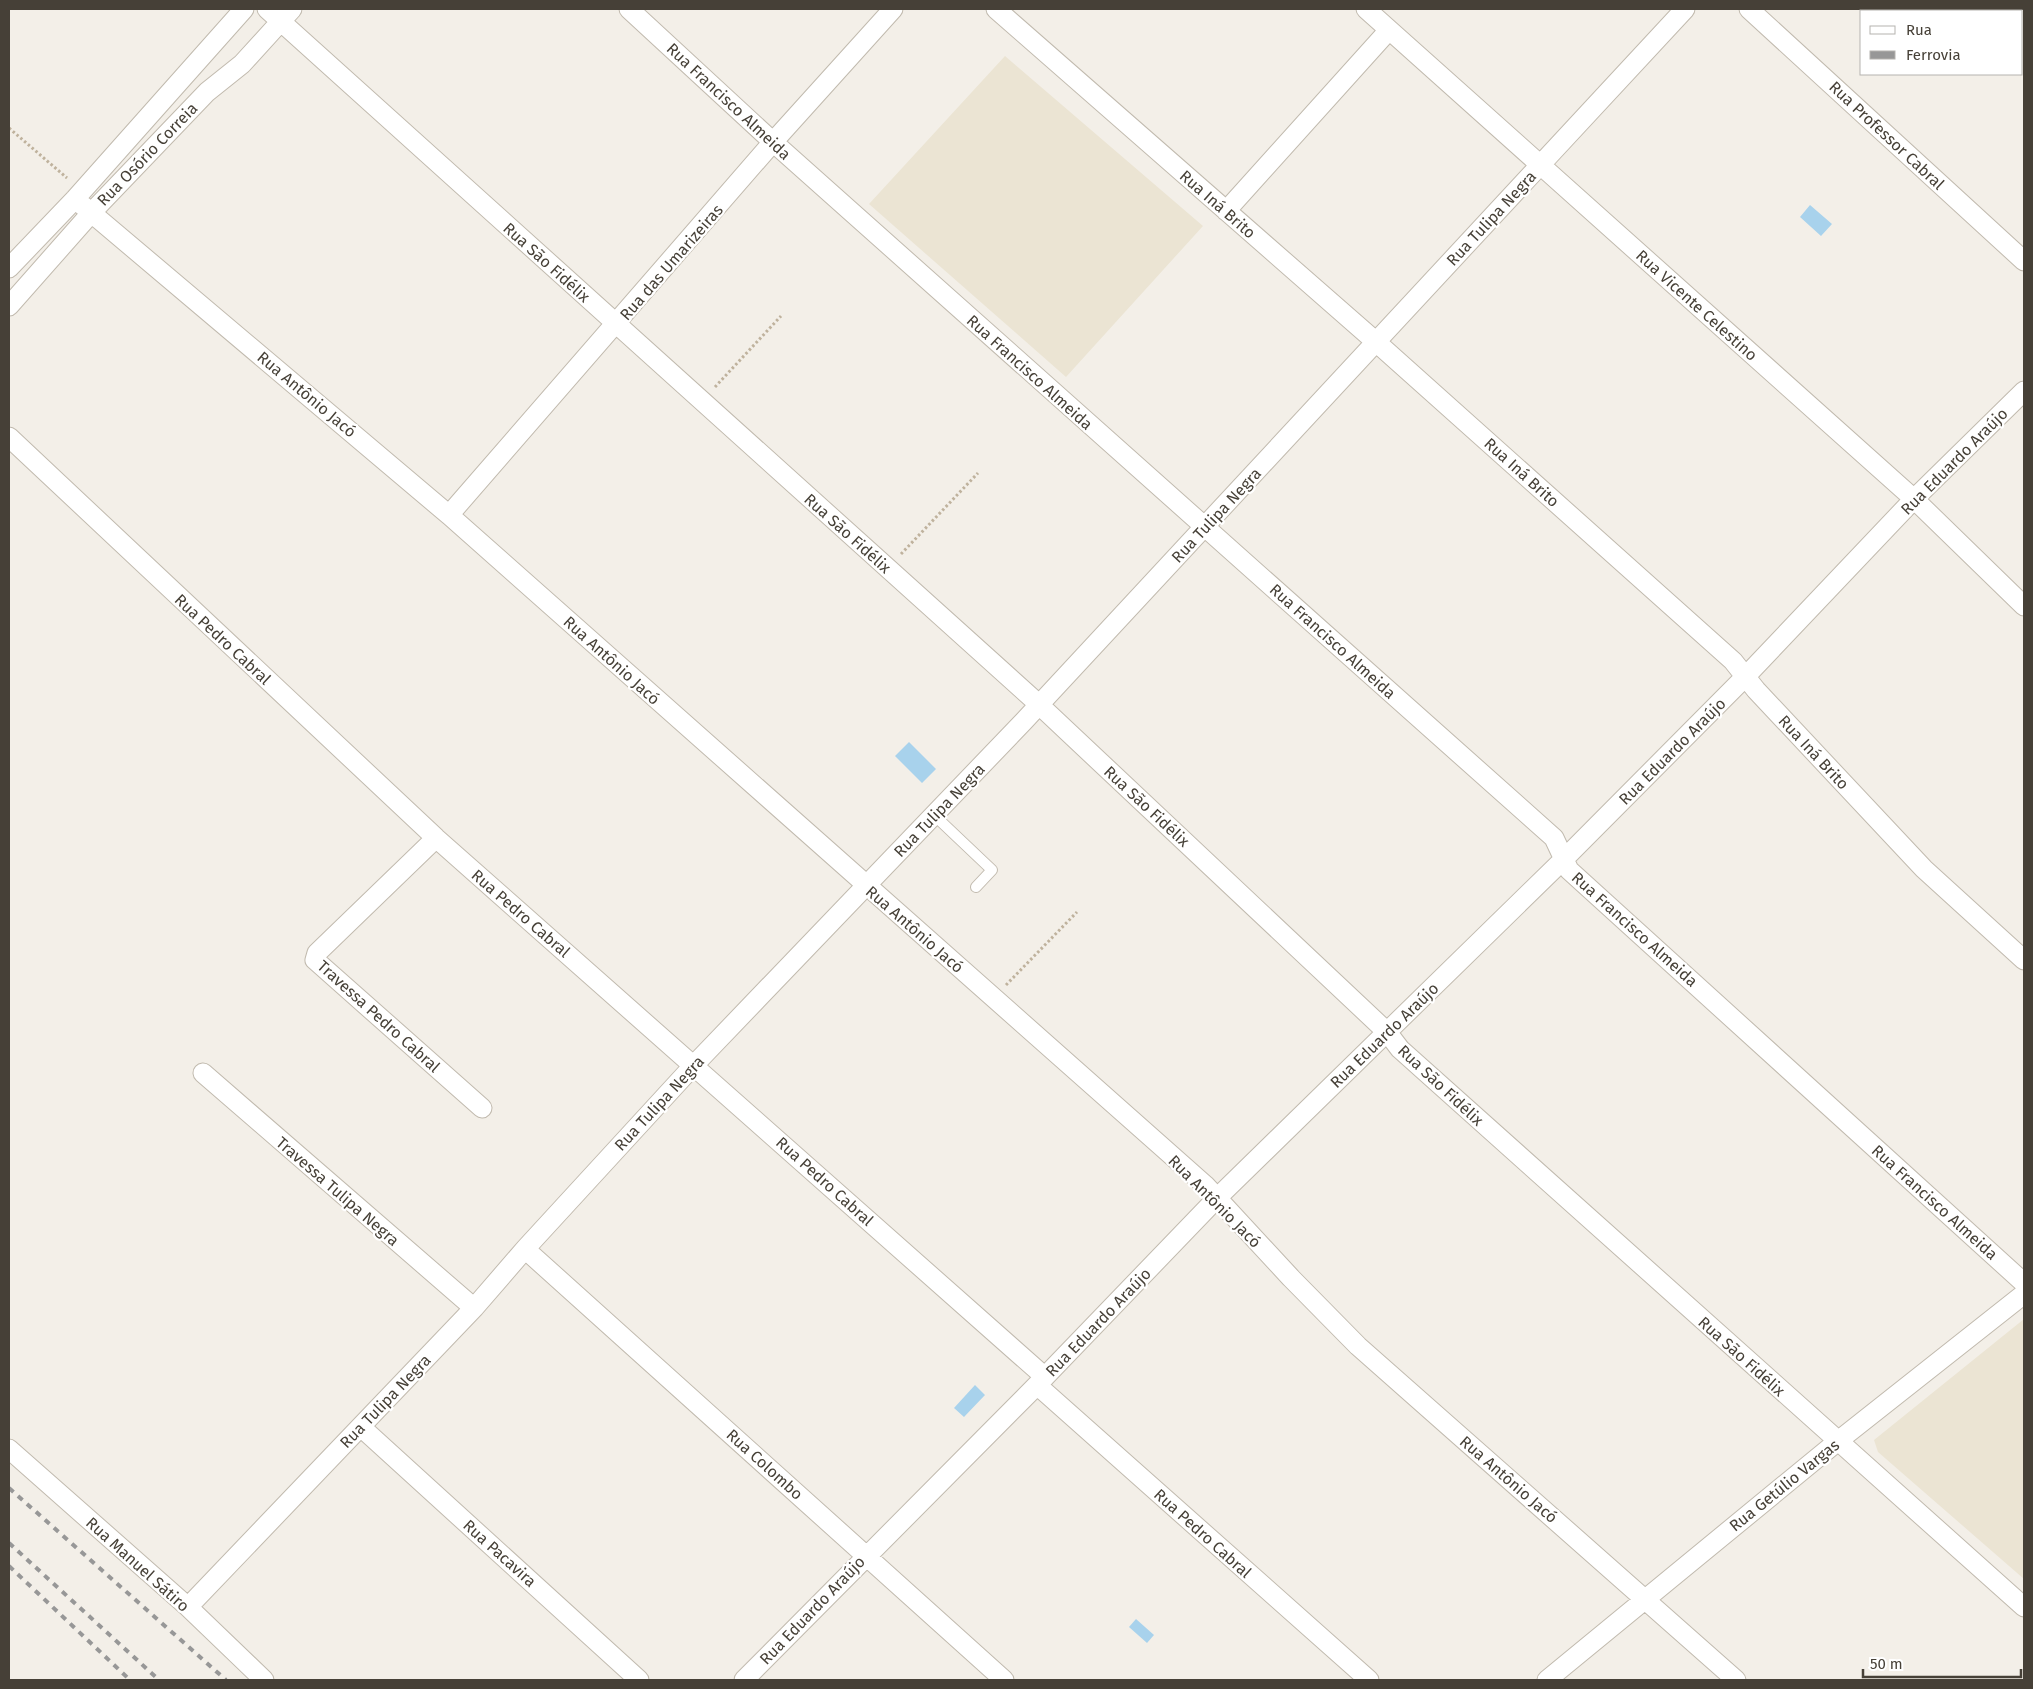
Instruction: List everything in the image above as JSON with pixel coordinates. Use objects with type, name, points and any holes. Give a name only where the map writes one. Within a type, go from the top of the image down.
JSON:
[{"type":"street","name":"Rua Osório Correia","points":[[9,268],[79,195],[244,9]]},
{"type":"street","name":"Rua Francisco Almeida","points":[[629,9],[773,142],[1554,838],[1569,870],[2024,1283]]},
{"type":"street","name":"Rua das Umarizeiras","points":[[449,515],[773,142],[893,9]]},
{"type":"street","name":"Rua Iná Brito","points":[[996,9],[1376,342],[1733,661],[1756,690],[1924,869],[2024,960]]},
{"type":"street","name":"Rua Vicente Celestino","points":[[1366,9],[1914,499],[2024,606]]},
{"type":"street","name":"Rua Tulipa Negra","points":[[188,1608],[474,1308],[525,1249],[694,1065],[1039,705],[1685,9]]},
{"type":"street","name":"Rua Professor Cabral","points":[[1749,9],[2024,261]]},
{"type":"street","name":"Rua Osório Correia","points":[[9,306],[92,212],[207,92],[242,64],[280,13]]},
{"type":"street","name":"Rua São Fidélix","points":[[280,13],[616,325],[1039,705],[1387,1032],[1400,1049],[2024,1607]]},
{"type":"street","points":[[1226,211],[1389,30]]},
{"type":"street","name":"Rua Antônio Jacó","points":[[79,195],[92,212],[449,515],[1217,1198],[1290,1278],[1358,1346],[1736,1680]]},
{"type":"street","name":"Rua Eduardo Araújo","points":[[744,1680],[866,1554],[1041,1381],[1217,1198],[1564,859],[1746,676],[1914,499],[2024,391]]},
{"type":"street","name":"Rua Pedro Cabral","points":[[9,437],[436,838],[694,1065],[1369,1680]]},
{"type":"street","name":"Travessa Pedro Cabral","points":[[436,838],[317,953],[315,960],[482,1108]]},
{"type":"street","name":"Travessa Tulipa Negra","points":[[203,1073],[474,1308]]},
{"type":"street","name":"Rua Colombo","points":[[525,1249],[1004,1680]]},
{"type":"street","name":"Rua Getúlio Vargas","points":[[1547,1680],[1838,1441],[2024,1294]]},
{"type":"street","name":"Rua Pacavira","points":[[361,1426],[639,1680]]},
{"type":"street","name":"Rua Manuel Sátiro","points":[[9,1449],[188,1608],[264,1680]]},
{"type":"lane","points":[[934,815],[992,870],[976,887]]},
{"type":"path","points":[[9,128],[79,195]]},
{"type":"path","points":[[701,401],[781,316]]},
{"type":"path","points":[[906,549],[978,473]]},
{"type":"path","points":[[1008,983],[1077,912]]},
{"type":"shaded area","points":[[1005,56],[1203,226],[1066,377],[869,204]]},
{"type":"shaded area","points":[[2024,1319],[2024,1579],[1878,1452],[1874,1440]]},
{"type":"water","points":[[1810,205],[1832,224],[1821,236],[1800,217]]},
{"type":"water","points":[[909,742],[936,769],[922,783],[895,756]]},
{"type":"water","points":[[975,1385],[985,1395],[964,1417],[954,1408]]},
{"type":"water","points":[[1136,1619],[1154,1635],[1147,1643],[1129,1627]]},
{"type":"railway","points":[[9,1488],[226,1680]]},
{"type":"railway","points":[[9,1543],[159,1680]]},
{"type":"railway","points":[[9,1566],[130,1680]]}]
